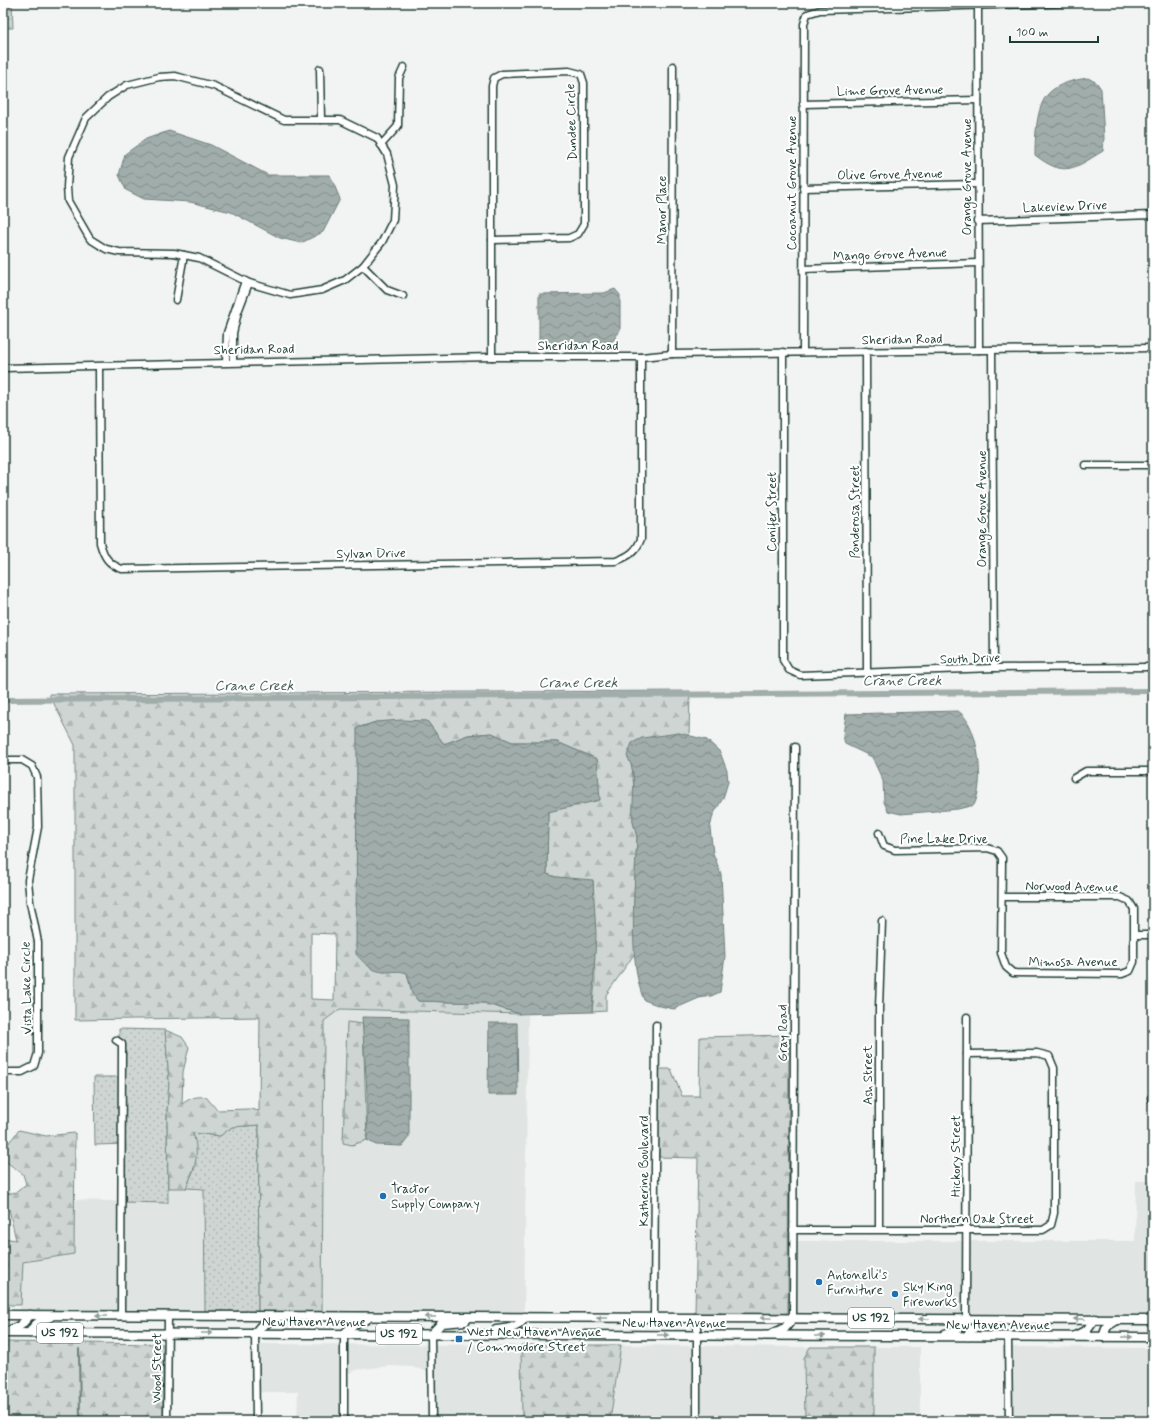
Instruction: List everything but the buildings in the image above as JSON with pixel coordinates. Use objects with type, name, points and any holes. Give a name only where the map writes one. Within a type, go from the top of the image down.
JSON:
[{"type":"main road","name":"New Haven Avenue","points":[[3,1315],[1153,1320]]},
{"type":"main road","points":[[5,1333],[22,1325],[30,1315]]},
{"type":"main road","points":[[30,1333],[32,1327],[38,1322],[52,1315]]},
{"type":"main road","points":[[255,1333],[266,1322],[280,1316]]},
{"type":"main road","points":[[344,1334],[356,1322],[373,1316]]},
{"type":"main road","points":[[431,1334],[442,1323],[464,1322],[475,1317]]},
{"type":"main road","points":[[462,1334],[515,1328],[521,1324],[525,1317]]},
{"type":"main road","points":[[769,1335],[785,1328],[793,1318]]},
{"type":"main road","points":[[938,1336],[958,1329],[964,1324],[966,1319]]},
{"type":"main road","points":[[968,1336],[970,1330],[976,1325],[991,1319]]},
{"type":"main road","points":[[1074,1337],[1087,1330],[1095,1319]]},
{"type":"main road","points":[[1103,1337],[1107,1326],[1118,1320]]},
{"type":"main road","name":"New Haven Avenue","points":[[5,1333],[1153,1337]]},
{"type":"street","points":[[978,5],[1071,3]]},
{"type":"street","name":"Cocoanut Grove Avenue","points":[[803,352],[803,104],[804,24],[806,14],[820,10],[978,5]]},
{"type":"street","name":"Orange Grove Avenue","points":[[978,5],[979,350]]},
{"type":"street","name":"Manor Place","points":[[672,354],[673,66]]},
{"type":"street","points":[[381,145],[398,126],[399,78],[404,67]]},
{"type":"street","points":[[320,69],[321,120]]},
{"type":"street","name":"Dundee Circle","points":[[492,240],[569,238],[578,234],[584,224],[584,83],[581,74],[562,72],[502,74],[494,78],[492,86],[492,240],[492,357]]},
{"type":"street","points":[[175,76],[214,86],[284,120],[340,120],[377,138],[381,145],[387,154],[395,184],[393,220],[382,242],[364,266],[345,280],[322,290],[290,295],[247,282],[199,258],[174,253],[119,252],[106,249],[90,239],[68,201],[67,187],[69,157],[86,118],[108,97],[127,85],[159,77],[175,76]]},
{"type":"street","name":"Lime Grove Avenue","points":[[803,104],[978,100]]},
{"type":"street","name":"Olive Grove Avenue","points":[[803,188],[978,184]]},
{"type":"street","name":"Lakeview Drive","points":[[978,221],[1153,214]]},
{"type":"street","points":[[176,300],[184,255]]},
{"type":"street","name":"Mango Grove Avenue","points":[[803,269],[978,262]]},
{"type":"street","points":[[364,266],[387,290],[403,296]]},
{"type":"street","points":[[230,362],[233,333],[247,282]]},
{"type":"street","name":"Sheridan Road","points":[[3,368],[492,357],[641,357],[672,354],[783,352],[1153,348]]},
{"type":"street","name":"Orange Grove Avenue","points":[[992,350],[994,668]]},
{"type":"street","name":"Ponderosa Street","points":[[866,351],[866,674]]},
{"type":"street","name":"Conifer Street","points":[[783,352],[783,660],[789,670]]},
{"type":"street","name":"Sylvan Drive","points":[[99,367],[100,543],[104,556],[112,565],[122,569],[616,561],[630,555],[638,546],[641,539],[641,357]]},
{"type":"street","points":[[1085,465],[1153,465]]},
{"type":"street","name":"South Drive","points":[[789,670],[800,676],[994,668],[1153,667]]},
{"type":"street","name":"Gray Road","points":[[793,1318],[795,747]]},
{"type":"street","name":"Vista Lake Circle","points":[[3,760],[22,760],[32,766],[37,777],[38,827],[28,880],[30,902],[38,942],[38,1053],[34,1066],[22,1072],[3,1072]]},
{"type":"street","points":[[1074,778],[1086,771],[1153,771]]},
{"type":"street","name":"Pine Lake Drive","points":[[879,833],[884,846],[896,850],[987,848],[997,851],[1002,858],[1001,953],[1006,967]]},
{"type":"street","name":"Norwood Avenue","points":[[1002,897],[1120,897],[1129,901],[1134,909],[1135,935]]},
{"type":"street","name":"Ash Street","points":[[879,1229],[879,1016],[882,921]]},
{"type":"street","points":[[1135,935],[1153,935]]},
{"type":"street","name":"Mimosa Avenue","points":[[1006,967],[1014,973],[1122,974],[1130,971],[1134,962],[1135,935]]},
{"type":"street","name":"Hickory Street","points":[[966,1319],[967,1017]]},
{"type":"street","name":"Katherine Boulevard","points":[[654,1318],[656,1025]]},
{"type":"street","points":[[116,1040],[122,1044],[121,1316]]},
{"type":"street","name":"Northern Oak Street","points":[[793,1230],[1043,1230],[1051,1225],[1054,1213],[1054,1068],[1049,1056],[1037,1053],[967,1054]]},
{"type":"street","name":"Wood Street","points":[[168,1316],[168,1421]]},
{"type":"street","points":[[697,1318],[697,1421]]},
{"type":"street","points":[[255,1333],[256,1421]]},
{"type":"street","points":[[344,1334],[344,1421]]},
{"type":"street","points":[[431,1334],[432,1421]]},
{"type":"street","points":[[1008,1336],[1009,1421]]},
{"type":"shaded area","points":[[340,1009],[528,1015],[524,1313],[322,1313],[324,1021]],"holes":[[[362,1017],[409,1018],[388,1147],[376,1145],[367,1140],[352,1145],[347,1022],[363,1024]]]},
{"type":"shaded area","points":[[1136,1181],[1153,1181],[1153,1314],[788,1314],[789,1241],[1135,1241]]},
{"type":"shaded area","points":[[168,1188],[204,1188],[205,1312],[20,1311],[23,1262],[74,1254],[75,1200],[168,1203]]},
{"type":"shaded area","points":[[251,1344],[521,1345],[522,1421],[435,1421],[436,1374],[412,1367],[389,1366],[356,1370],[346,1374],[346,1417],[297,1417],[298,1392],[251,1392]]},
{"type":"shaded area","points":[[621,1345],[694,1346],[694,1421],[610,1421]]},
{"type":"shaded area","points":[[700,1346],[810,1347],[804,1358],[805,1421],[700,1421]]},
{"type":"shaded area","points":[[874,1347],[920,1347],[920,1421],[874,1421]]},
{"type":"shaded area","points":[[1004,1347],[1153,1348],[1153,1421],[1147,1421],[1147,1419],[1004,1420]]},
{"type":"green space","points":[[3,3],[12,3],[13,28],[3,28]]},
{"type":"green space","points":[[690,691],[689,736],[679,733],[632,764],[635,803],[633,821],[637,837],[634,895],[635,953],[606,995],[606,1011],[592,1012],[595,983],[593,881],[556,877],[547,874],[548,811],[599,800],[597,759],[557,742],[512,742],[492,733],[468,735],[444,744],[427,721],[376,722],[357,728],[383,972],[400,970],[407,973],[412,993],[418,1001],[484,1003],[520,1014],[340,1009],[324,1021],[322,1313],[258,1313],[259,1125],[232,1127],[220,1136],[193,1133],[196,1148],[196,1161],[186,1188],[168,1188],[167,1113],[169,1081],[165,1030],[182,1037],[189,1047],[183,1072],[182,1104],[193,1098],[206,1097],[217,1110],[250,1109],[259,1111],[260,1017],[75,1020],[75,745],[49,694]],"holes":[[[311,933],[335,934],[334,1000],[311,999]]]},
{"type":"green space","points":[[347,1022],[363,1024],[367,1140],[352,1145],[343,1143]]},
{"type":"green space","points":[[119,1029],[165,1030],[169,1081],[167,1113],[168,1203],[123,1202],[126,1144],[95,1145],[94,1077],[121,1077]]},
{"type":"green space","points":[[789,1035],[788,1314],[695,1314],[698,1158],[659,1157],[657,1069],[671,1069],[682,1096],[699,1096],[700,1037]]},
{"type":"green space","points":[[259,1125],[258,1313],[205,1312],[204,1189],[186,1188],[196,1165],[193,1133],[220,1136],[232,1127]]},
{"type":"green space","points":[[19,1130],[46,1136],[75,1133],[74,1254],[23,1262],[21,1305],[10,1305],[3,1302],[3,1238],[16,1240],[9,1209],[3,1209],[3,1192],[6,1194],[17,1192],[26,1184],[23,1174],[5,1161],[7,1145]]},
{"type":"green space","points":[[3,1342],[163,1344],[163,1421],[3,1421]]},
{"type":"green space","points":[[521,1345],[621,1345],[610,1421],[522,1421]]},
{"type":"green space","points":[[810,1347],[874,1347],[874,1421],[805,1421],[804,1358]]},
{"type":"green space","points":[[1147,1419],[1147,1421],[1005,1421],[1005,1420]]},
{"type":"water","points":[[1088,78],[1097,83],[1101,89],[1104,138],[1103,151],[1076,166],[1062,169],[1054,167],[1035,155],[1037,123],[1041,106],[1044,99],[1056,87],[1072,81]]},
{"type":"water","points":[[169,131],[211,145],[268,175],[330,175],[340,199],[323,232],[301,243],[280,238],[231,212],[190,202],[144,199],[126,190],[119,175],[125,154],[146,139]]},
{"type":"water","points":[[615,289],[620,295],[620,330],[613,341],[539,345],[539,294],[604,293]]},
{"type":"water","points":[[958,711],[965,718],[971,728],[978,755],[979,783],[974,805],[958,809],[901,814],[888,811],[884,802],[883,781],[872,757],[845,744],[843,735],[846,714]]},
{"type":"water","points":[[401,720],[427,721],[444,744],[468,735],[492,733],[512,742],[557,742],[597,759],[600,800],[548,812],[547,874],[556,877],[593,880],[596,935],[592,1012],[520,1014],[484,1003],[418,1001],[412,993],[407,973],[396,971],[380,972],[365,964],[356,954],[357,728],[376,722]]},
{"type":"water","points":[[679,733],[707,740],[720,752],[727,771],[728,782],[723,798],[713,815],[710,828],[713,853],[721,874],[725,956],[720,992],[711,996],[699,998],[674,1009],[644,1000],[635,964],[633,920],[637,837],[633,822],[634,780],[631,764],[627,756],[632,743],[642,738]]},
{"type":"water","points":[[362,1017],[409,1018],[409,1137],[402,1146],[376,1145],[367,1140],[367,1092]]},
{"type":"water","points":[[489,1023],[517,1023],[518,1095],[488,1095]]},
{"type":"waterway","name":"Crane Creek","points":[[3,700],[1153,691]]},
{"type":"waterway","points":[[79,1349],[80,1421]]},
{"type":"place","name":"Tractor Supply Company","points":[[383,1196]]},
{"type":"place","name":"Antonelli's Furniture","points":[[819,1282]]},
{"type":"place","name":"Sky King Fireworks","points":[[895,1294]]},
{"type":"place","name":"West New Haven Avenue / Commodore Street","points":[[459,1339]]}]
